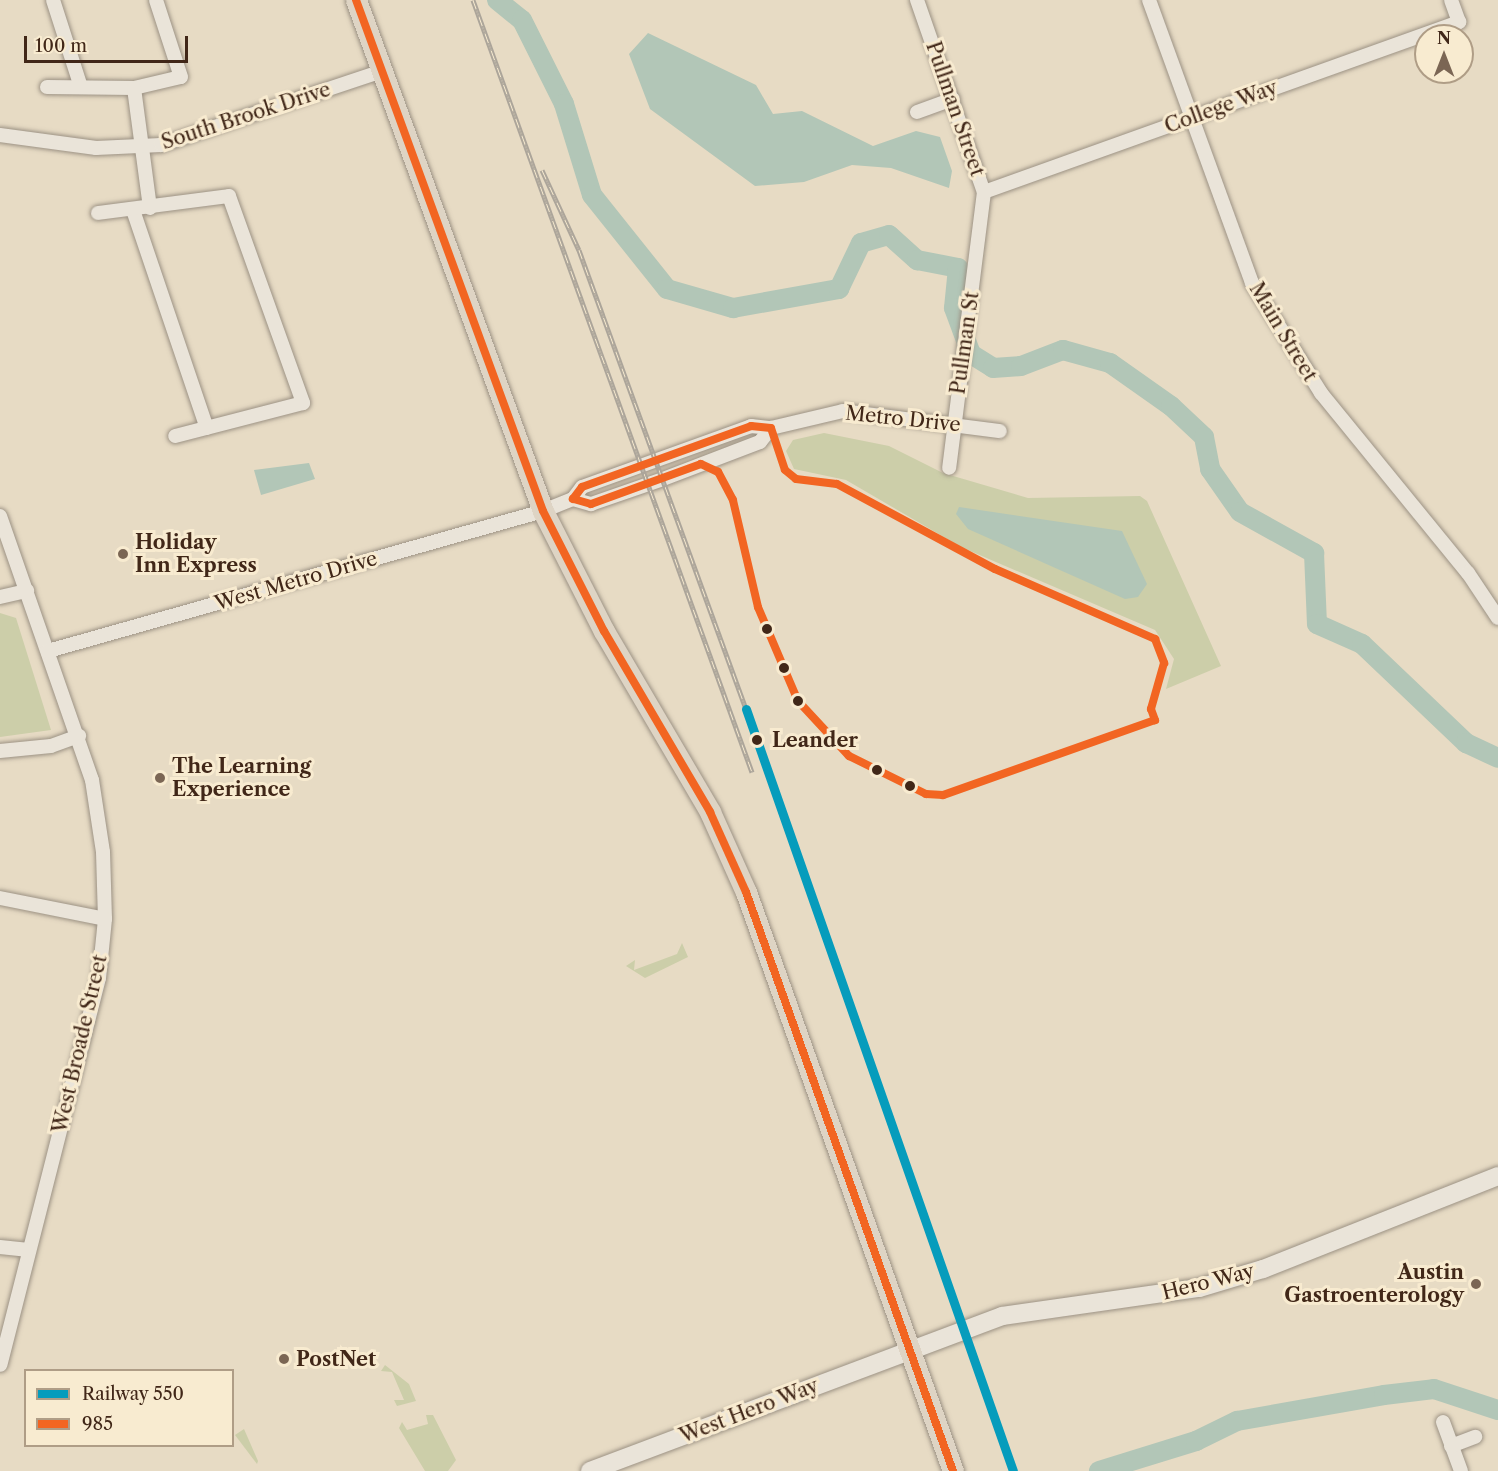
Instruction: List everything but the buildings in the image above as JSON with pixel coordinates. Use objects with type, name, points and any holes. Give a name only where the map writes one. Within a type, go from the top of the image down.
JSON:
[{"type":"main road","points":[[356,0],[543,511],[730,853],[953,1471]]},
{"type":"street","points":[[53,0],[81,87]]},
{"type":"street","points":[[47,87],[134,88],[181,77],[156,0]]},
{"type":"street","name":"Pullman Street","points":[[917,0],[984,192],[983,219]]},
{"type":"street","name":"Main Street","points":[[1149,0],[1252,284],[1290,350],[1468,573],[1498,618]]},
{"type":"street","name":"College Way","points":[[984,192],[1459,22],[1451,0]]},
{"type":"street","name":"South Brook Drive","points":[[0,135],[96,148],[142,147],[231,124],[382,71]]},
{"type":"street","points":[[134,88],[150,208]]},
{"type":"street","points":[[916,112],[953,99]]},
{"type":"street","points":[[98,213],[229,196],[303,403],[175,436]]},
{"type":"street","points":[[133,210],[207,428]]},
{"type":"street","name":"Pullman St","points":[[949,468],[953,424],[983,219]]},
{"type":"street","name":"Metro Drive","points":[[543,511],[573,499],[582,487],[751,426],[771,428],[843,411],[1000,431]]},
{"type":"street","name":"Metro Drive","points":[[573,499],[591,504],[760,442],[771,428]]},
{"type":"street","name":"West Metro Drive","points":[[48,651],[543,511]]},
{"type":"street","name":"West Broade Street","points":[[0,516],[79,736],[103,852],[105,919],[99,978],[0,1365]]},
{"type":"street","points":[[0,597],[27,591]]},
{"type":"street","points":[[0,751],[51,746],[79,736]]},
{"type":"street","points":[[0,898],[105,919]]},
{"type":"street","name":"Hero Way","points":[[909,1350],[1002,1316],[1199,1288],[1263,1269],[1498,1176]]},
{"type":"street","points":[[0,1247],[29,1251]]},
{"type":"street","name":"West Hero Way","points":[[590,1471],[909,1350]]},
{"type":"street","points":[[1443,1422],[1461,1471]]},
{"type":"street","points":[[1451,1446],[1475,1437]]},
{"type":"green space","points":[[824,433],[889,446],[943,473],[1028,498],[1140,496],[1147,501],[1221,666],[1166,689],[1174,659],[1155,630],[961,547],[846,480],[794,469],[786,451],[793,440]]},
{"type":"green space","points":[[0,613],[16,618],[51,730],[0,737]]},
{"type":"green space","points":[[682,943],[688,957],[645,978],[626,966],[635,960],[634,970],[677,954]]},
{"type":"green space","points":[[385,1365],[409,1384],[416,1401],[397,1406],[394,1400],[404,1400],[392,1372],[381,1371]]},
{"type":"green space","points":[[426,1415],[433,1415],[456,1460],[448,1471],[425,1471],[399,1428],[402,1422],[407,1430],[428,1424]]},
{"type":"green space","points":[[244,1429],[258,1461],[257,1464],[235,1435]]},
{"type":"shaded area","points":[[648,33],[756,85],[773,114],[802,111],[873,146],[916,131],[940,137],[952,171],[949,188],[891,168],[852,165],[804,182],[755,186],[650,109],[629,54]]},
{"type":"shaded area","points":[[309,463],[315,479],[261,495],[254,470]]},
{"type":"shaded area","points":[[959,507],[1122,531],[1147,584],[1138,597],[1125,599],[968,529],[956,514]]},
{"type":"waterway","points":[[497,0],[522,20],[564,104],[592,195],[667,289],[733,308],[839,289],[861,243],[889,235],[917,260],[958,268],[954,308],[971,354],[993,368],[1021,366],[1063,350],[1110,363],[1171,406],[1204,437],[1210,469],[1240,512],[1314,553],[1317,624],[1362,644],[1466,743],[1498,758]]},
{"type":"waterway","points":[[1099,1471],[1196,1441],[1237,1421],[1384,1395],[1434,1389],[1498,1410]]},
{"type":"railway","points":[[473,0],[752,772]]},
{"type":"railway","points":[[542,170],[579,250],[746,709]]},
{"type":"rail line","name":"550","points":[[746,709],[1013,1471]]},
{"type":"transit line","name":"985","points":[[356,0],[543,511],[604,631],[710,812],[746,892],[953,1471]]},
{"type":"transit line","name":"985","points":[[751,426],[771,428],[785,470],[796,479],[837,484],[995,569],[1155,639],[1164,663],[1151,709],[1155,720],[943,795],[926,794],[849,756],[798,701],[758,607],[733,500],[718,472],[701,464],[591,504],[573,499],[582,487],[751,426]]},
{"type":"place","name":"Holiday Inn Express","points":[[123,554]]},
{"type":"place","name":"Leander","points":[[757,740]]},
{"type":"place","name":"The Learning Experience","points":[[160,778]]},
{"type":"place","name":"Austin Gastroenterology","points":[[1476,1284]]},
{"type":"place","name":"PostNet","points":[[284,1359]]}]
